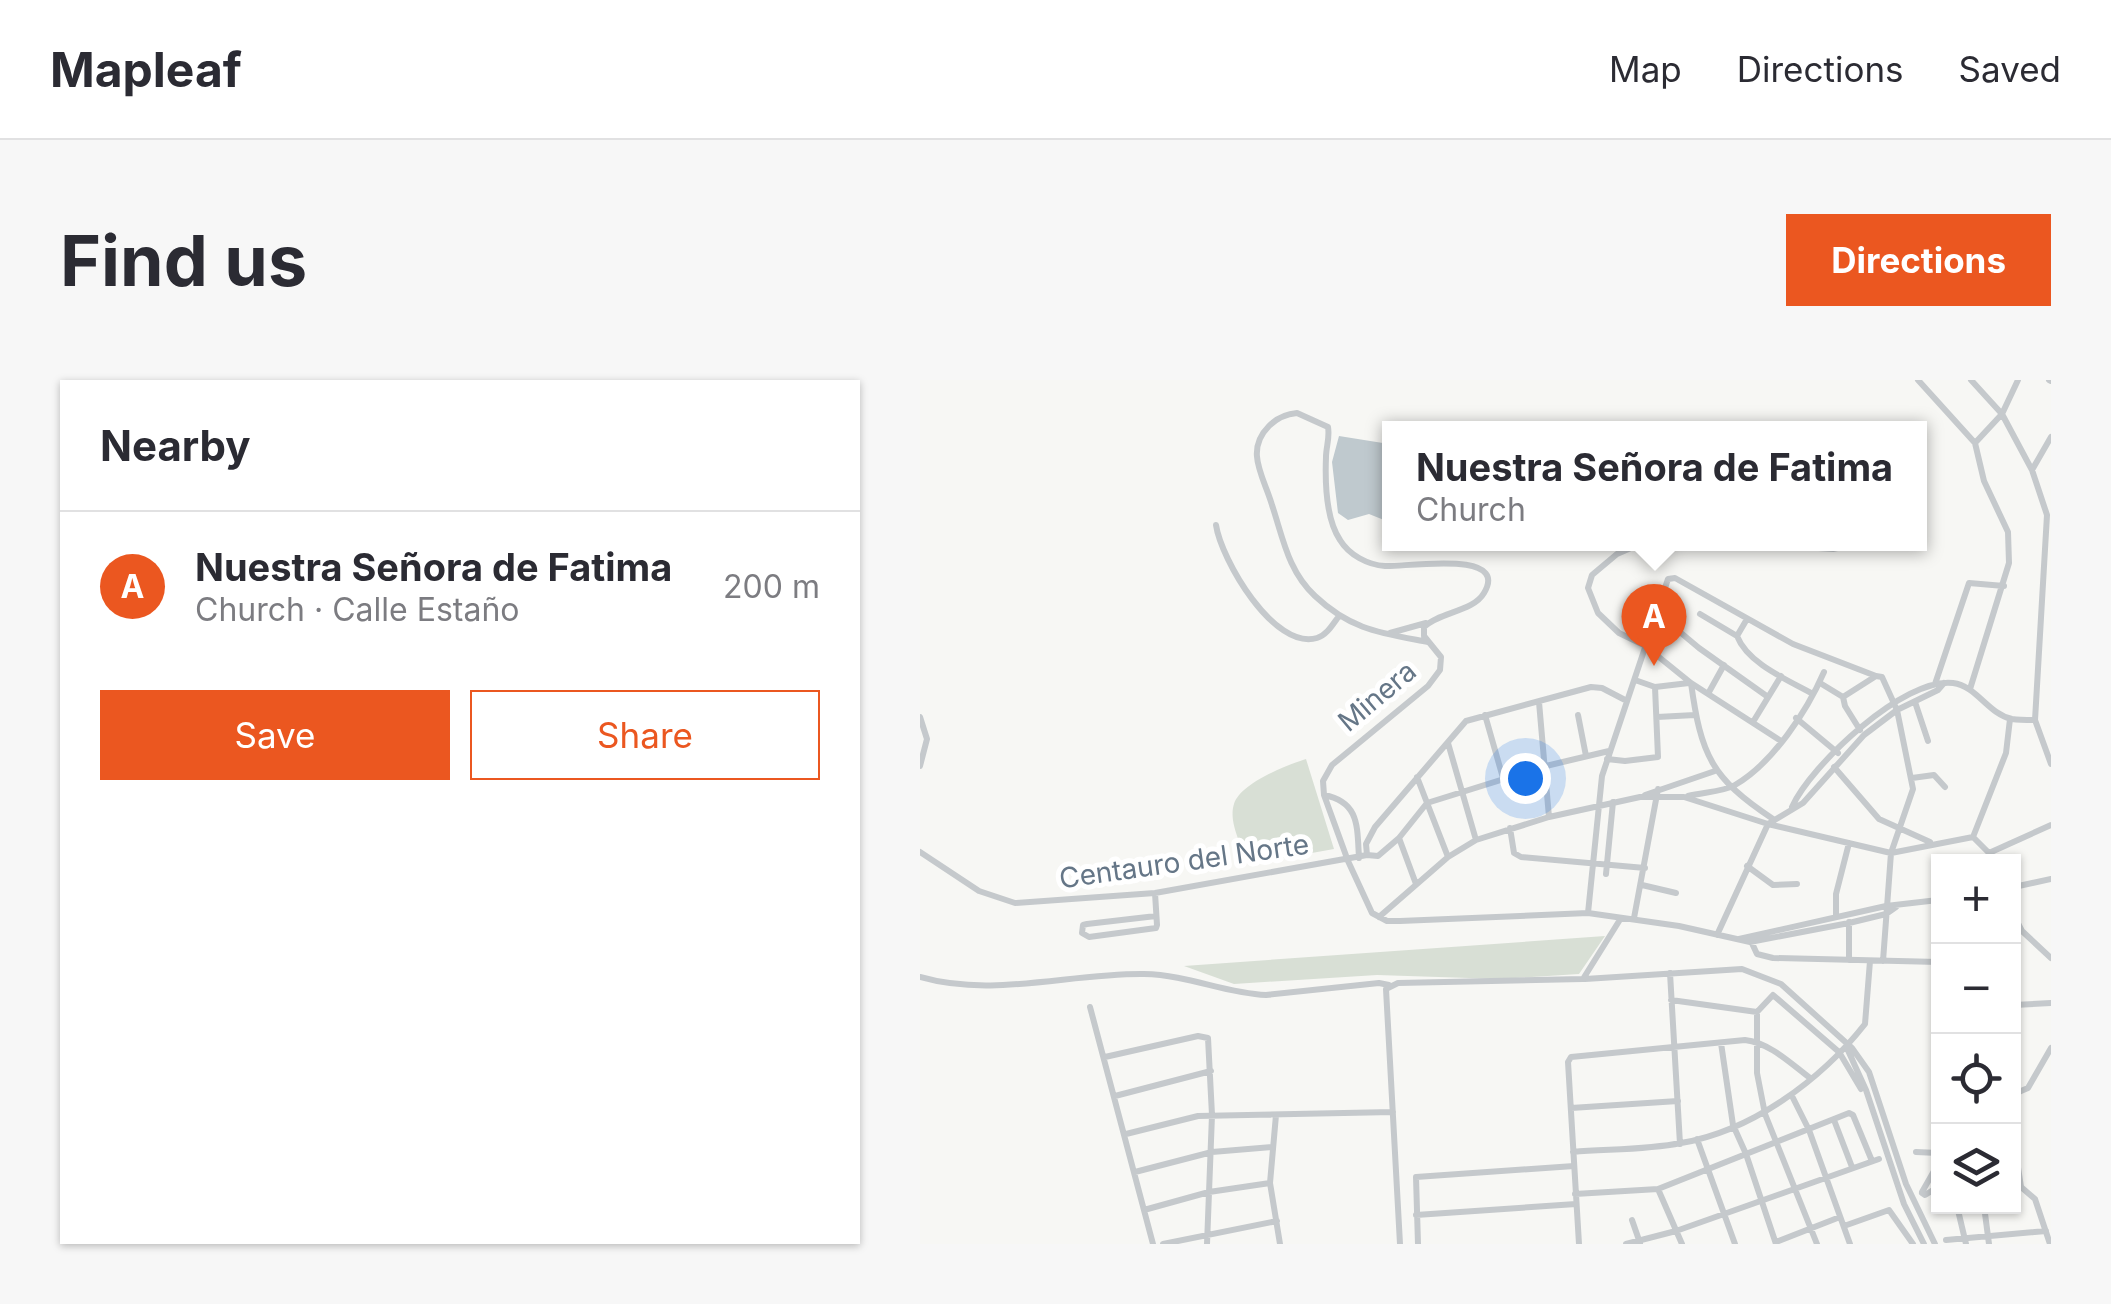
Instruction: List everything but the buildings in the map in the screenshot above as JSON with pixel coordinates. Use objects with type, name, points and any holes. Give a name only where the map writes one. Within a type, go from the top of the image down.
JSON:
[{"type":"street","points":[[1918,380],[1975,443],[1984,481],[2008,532],[2010,551],[2004,586],[1970,689]]},
{"type":"street","points":[[1971,380],[2002,414],[2049,511],[2035,720],[2051,764]]},
{"type":"street","points":[[1975,443],[2002,414],[2018,380]]},
{"type":"street","points":[[1390,633],[1427,622],[1481,597],[1486,588],[1483,571],[1470,564],[1453,563],[1381,566],[1354,554],[1338,537],[1331,518],[1326,468],[1328,427],[1300,414],[1286,414],[1258,441],[1258,468],[1291,564],[1308,589],[1338,616],[1358,627],[1428,642]]},
{"type":"street","points":[[2032,470],[2051,437]]},
{"type":"street","points":[[1216,525],[1222,553],[1276,626],[1315,639],[1325,634],[1338,616]]},
{"type":"street","points":[[1628,551],[1597,569],[1589,580],[1588,588],[1604,620],[1781,741]]},
{"type":"street","points":[[1588,913],[1598,805],[1608,755],[1670,578],[1826,658],[1884,680],[1896,707],[1912,778],[1911,799],[1891,853],[1882,961]]},
{"type":"street","points":[[1896,707],[1915,702],[1939,686],[1969,583],[2004,586]]},
{"type":"street","points":[[1656,612],[1768,697]]},
{"type":"street","points":[[1700,614],[1738,639],[1760,664],[1813,694]]},
{"type":"street","points":[[1738,639],[1747,619]]},
{"type":"street","points":[[1427,622],[1424,632],[1428,642]]},
{"type":"street","name":"Minera","points":[[1324,794],[1323,781],[1332,764],[1428,686],[1440,670],[1440,657],[1428,642]]},
{"type":"street","points":[[1709,692],[1724,665]]},
{"type":"street","points":[[1684,797],[1732,788],[1763,762],[1813,694],[1824,672]]},
{"type":"street","points":[[1753,722],[1781,676]]},
{"type":"street","points":[[1843,697],[1877,676]]},
{"type":"street","points":[[1635,680],[1655,687],[1691,682]]},
{"type":"street","points":[[1691,682],[1696,715],[1714,771],[1770,822]]},
{"type":"street","points":[[1820,683],[1843,697],[1861,732]]},
{"type":"street","points":[[1717,935],[1770,822],[1803,804],[1836,751],[1896,707],[1939,686],[1970,689],[1994,711],[2010,719],[2035,720]]},
{"type":"street","points":[[1363,857],[1371,832],[1460,724],[1591,687],[1602,688],[1626,701]]},
{"type":"street","points":[[1416,884],[1399,838],[1428,803],[1586,756],[1653,760],[1659,756],[1655,687]]},
{"type":"street","points":[[1539,702],[1549,817]]},
{"type":"street","points":[[1915,702],[1928,741]]},
{"type":"street","points":[[1484,715],[1504,778]]},
{"type":"street","points":[[1578,715],[1586,756]]},
{"type":"street","points":[[1658,717],[1696,715]]},
{"type":"street","points":[[920,718],[927,739],[920,766]]},
{"type":"street","points":[[1796,718],[1843,757]]},
{"type":"street","points":[[1973,837],[2006,753],[2010,719]]},
{"type":"street","points":[[1818,779],[1834,767],[1861,732]]},
{"type":"street","points":[[2042,740],[2051,744]]},
{"type":"street","points":[[1448,743],[1476,840]]},
{"type":"street","points":[[1834,767],[1879,819],[1932,843]]},
{"type":"street","points":[[1379,918],[1448,857],[1476,840],[1549,817],[1657,793],[1714,771]]},
{"type":"street","points":[[1912,778],[1934,775],[1946,787]]},
{"type":"street","points":[[1418,778],[1448,857]]},
{"type":"street","points":[[1657,793],[1891,853],[1973,837]]},
{"type":"street","points":[[1634,918],[1657,793]]},
{"type":"street","points":[[1324,794],[1342,800],[1350,808],[1363,857]]},
{"type":"street","points":[[1324,794],[1367,906],[1379,918],[1400,922],[1588,913],[1634,918],[1734,940],[1931,901]]},
{"type":"street","points":[[1606,874],[1613,802]]},
{"type":"street","points":[[1997,854],[2051,826]]},
{"type":"street","points":[[1510,828],[1516,855],[1645,868]]},
{"type":"street","points":[[1973,837],[1988,854]]},
{"type":"street","name":"Centauro del Norte","points":[[920,852],[979,891],[1004,902],[1155,893],[1378,856],[1399,838]]},
{"type":"street","points":[[1836,917],[1836,894],[1849,843]]},
{"type":"street","points":[[1747,866],[1773,885],[1797,884]]},
{"type":"street","points":[[2021,885],[2051,879]]},
{"type":"street","points":[[1642,885],[1676,892]]},
{"type":"street","points":[[1155,893],[1157,925],[1152,930],[1088,937],[1082,932],[1086,924],[1156,916]]},
{"type":"street","points":[[1802,929],[1836,917],[1849,919]]},
{"type":"street","points":[[1583,979],[1621,918]]},
{"type":"street","points":[[1849,919],[1849,960]]},
{"type":"street","points":[[2022,930],[2051,958]]},
{"type":"street","points":[[1750,939],[1755,952],[1766,957],[1931,962]]},
{"type":"street","points":[[1573,1152],[1680,1144],[1765,1114],[1792,1096],[1865,1024],[1870,961]]},
{"type":"street","points":[[1594,962],[1606,978]]},
{"type":"street","points":[[920,977],[940,983],[983,986],[1156,975],[1194,978],[1252,995],[1299,994],[1380,983],[1389,986],[1583,979],[1726,969],[1760,974],[1781,984],[1852,1048],[1868,1072],[1906,1184],[1935,1244]]},
{"type":"street","points":[[1670,973],[1680,1144]]},
{"type":"street","points":[[1389,986],[1385,994],[1400,1244]]},
{"type":"street","points":[[1817,1244],[1765,1114],[1757,1073],[1757,1012],[1772,995],[1839,1052],[1861,1089]]},
{"type":"street","points":[[1671,1000],[1757,1012]]},
{"type":"street","points":[[2021,1004],[2051,1003]]},
{"type":"street","points":[[1090,1007],[1153,1244]]},
{"type":"street","points":[[1105,1057],[1198,1036],[1208,1038],[1212,1152],[1207,1244]]},
{"type":"street","points":[[1579,1244],[1568,1060],[1575,1056],[1756,1042],[1810,1078]]},
{"type":"street","points":[[1721,1043],[1733,1125],[1775,1243],[1840,1217]]},
{"type":"street","points":[[1846,1045],[1866,1090],[1904,1204],[1924,1244]]},
{"type":"street","points":[[2021,1092],[2051,1048]]},
{"type":"street","points":[[1115,1096],[1210,1071]]},
{"type":"street","points":[[1792,1096],[1809,1130],[1850,1244]]},
{"type":"street","points":[[1571,1108],[1678,1101]]},
{"type":"street","points":[[1126,1134],[1182,1118],[1212,1115],[1393,1112]]},
{"type":"street","points":[[1576,1194],[1658,1188],[1849,1113],[1853,1114],[1875,1160],[1676,1231],[1626,1244]]},
{"type":"street","points":[[1276,1114],[1270,1184],[1280,1244]]},
{"type":"street","points":[[1834,1120],[1852,1168]]},
{"type":"street","points":[[1697,1139],[1736,1244]]},
{"type":"street","points":[[1134,1172],[1212,1152],[1273,1147]]},
{"type":"street","points":[[1916,1152],[1931,1153]]},
{"type":"street","points":[[1418,1244],[1416,1177],[1574,1166]]},
{"type":"street","points":[[1931,1176],[1922,1192],[1925,1195],[1931,1191]]},
{"type":"street","points":[[1144,1210],[1209,1192],[1270,1184]]},
{"type":"street","points":[[1658,1188],[1682,1244]]},
{"type":"street","points":[[2021,1189],[2031,1193],[2050,1244]]},
{"type":"street","points":[[1416,1215],[1576,1204]]},
{"type":"street","points":[[1844,1226],[1889,1210],[1913,1244]]},
{"type":"street","points":[[1959,1214],[1965,1241]]},
{"type":"street","points":[[1985,1214],[1989,1240]]},
{"type":"street","points":[[1632,1220],[1640,1243]]},
{"type":"street","points":[[1163,1244],[1207,1232],[1277,1221]]},
{"type":"street","points":[[1946,1240],[1989,1240],[2046,1231]]},
{"type":"shaded area","points":[[1339,436],[1382,443],[1382,519],[1369,514],[1348,520],[1338,513],[1332,462]]},
{"type":"shaded area","points":[[1306,759],[1334,849],[1250,864],[1233,819],[1238,796],[1265,776]]},
{"type":"shaded area","points":[[1605,936],[1579,974],[1500,979],[1377,975],[1234,984],[1184,966]]},
{"type":"place","name":"Nuestra Señora de Fatima","points":[[1654,666]]}]
